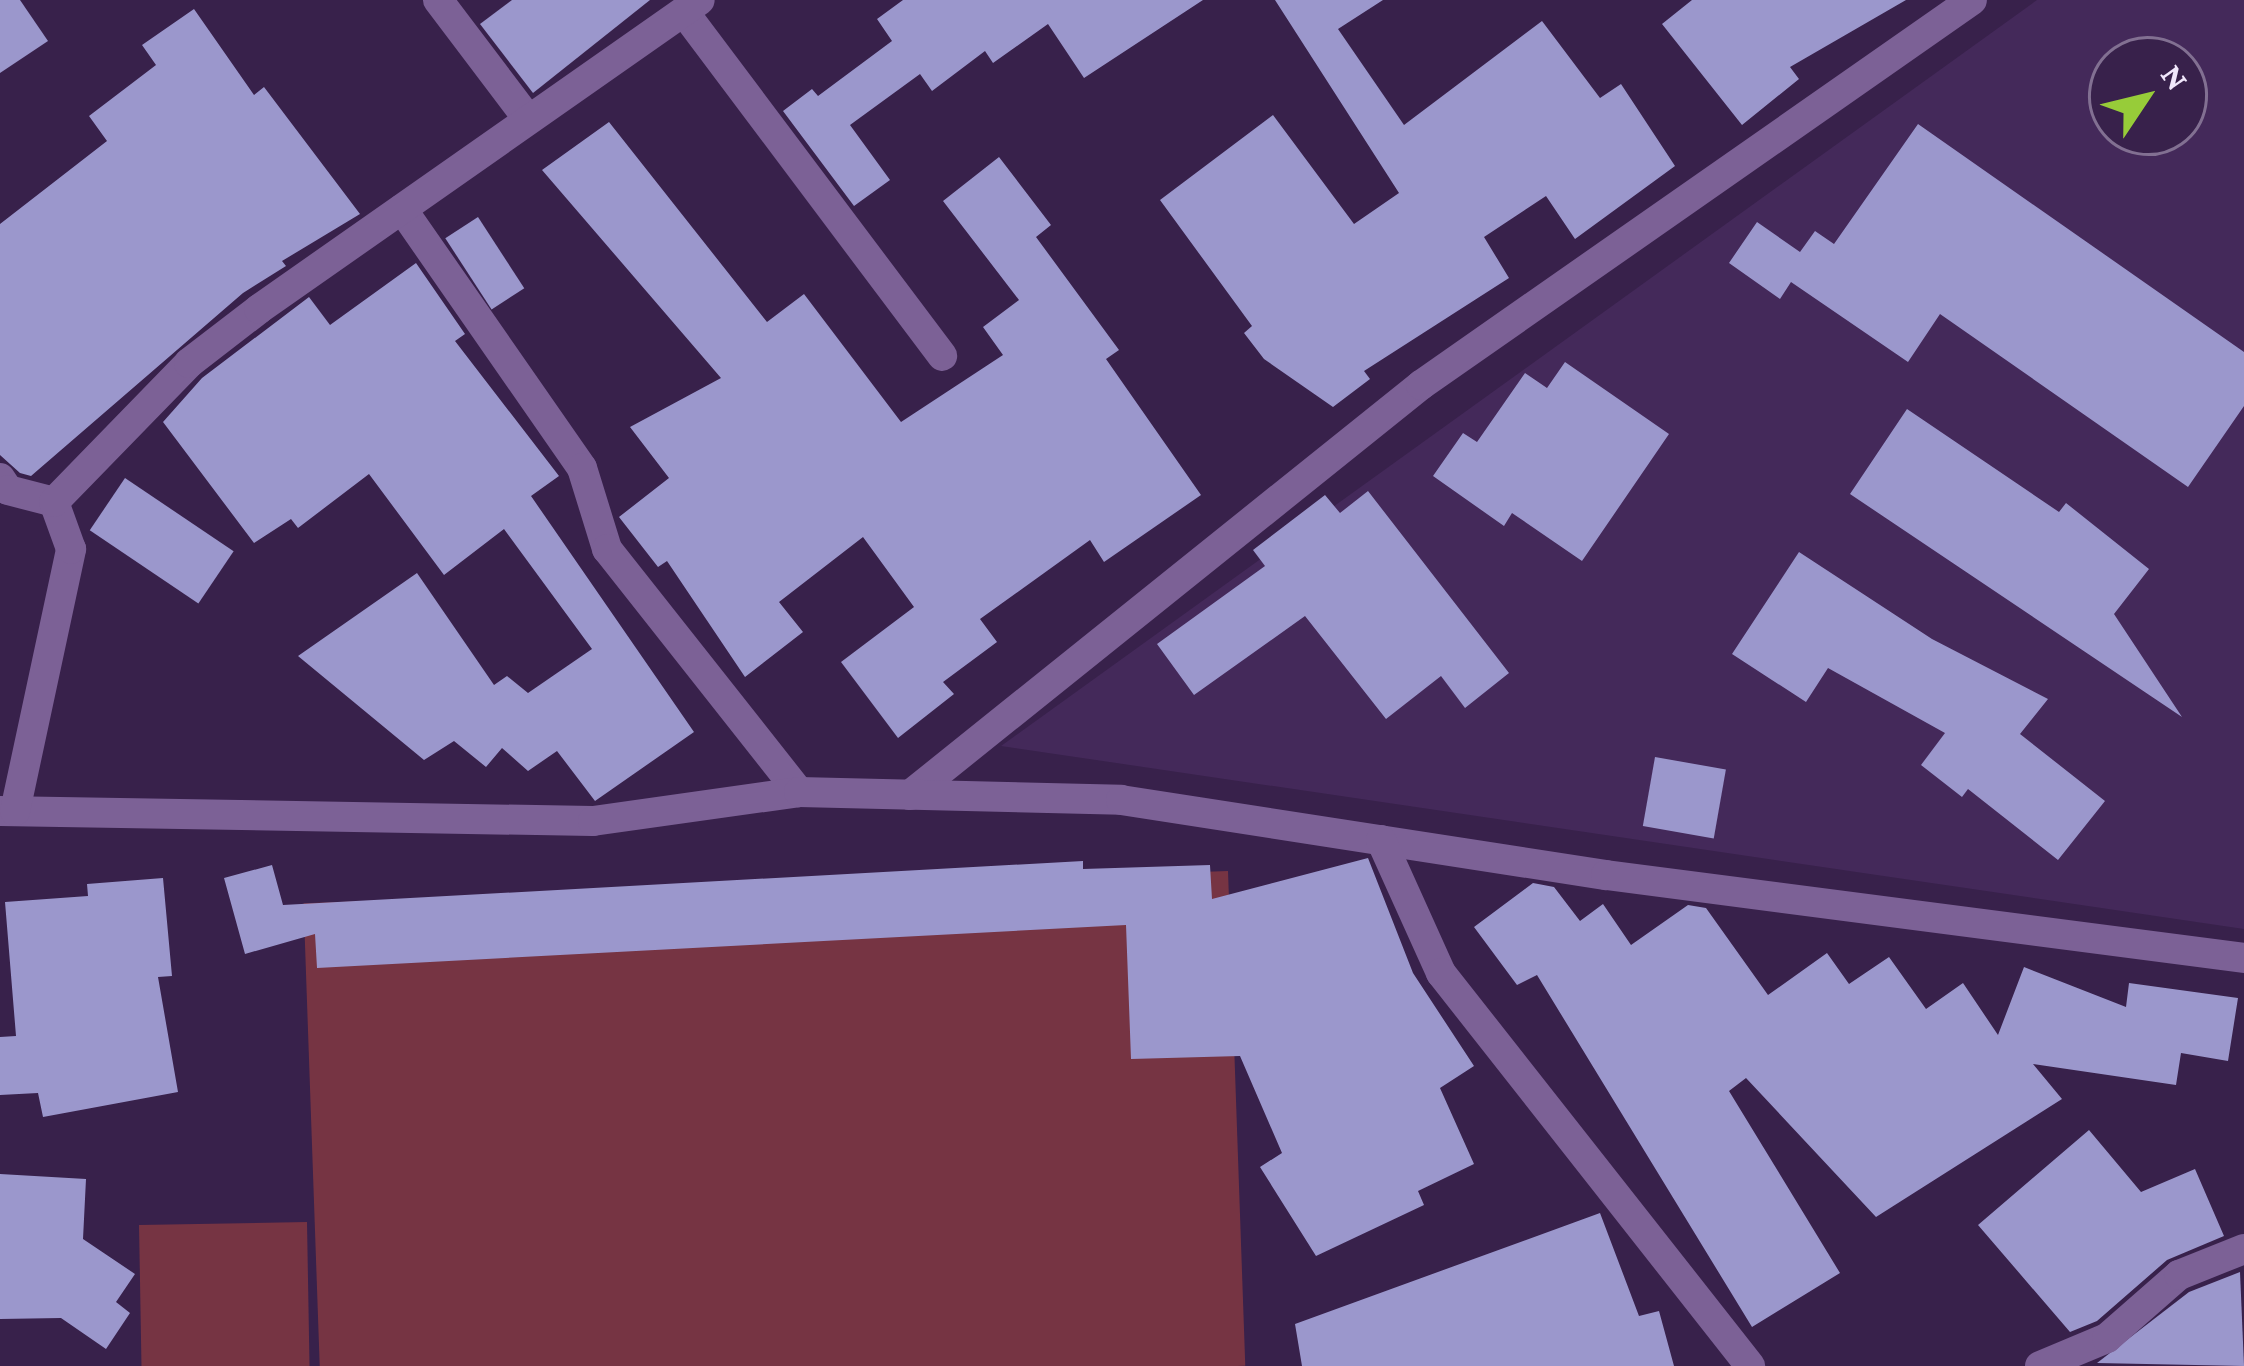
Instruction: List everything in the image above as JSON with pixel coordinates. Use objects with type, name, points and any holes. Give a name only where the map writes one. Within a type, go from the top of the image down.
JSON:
[{"type":"street","points":[[438,0],[528,119]]},
{"type":"street","points":[[910,795],[1421,386],[1972,0]]},
{"type":"street","points":[[54,502],[190,363],[692,6],[942,356]]},
{"type":"street","points":[[402,209],[582,468],[607,549],[799,792]]},
{"type":"street","points":[[0,478],[8,490],[54,502]]},
{"type":"street","points":[[54,502],[71,549],[8,811],[593,821],[799,792],[1121,800],[2244,958]]},
{"type":"street","points":[[1381,840],[1441,973],[1750,1366]]},
{"type":"street","points":[[2040,1366],[2107,1338],[2179,1275],[2244,1250]]},
{"type":"shaded area","points":[[2037,0],[2244,0],[2244,929],[1001,746]]},
{"type":"shaded area","points":[[1228,871],[1245,1366],[320,1366],[304,903]]},
{"type":"shaded area","points":[[307,1222],[310,1366],[141,1366],[139,1225]]},
{"type":"building","points":[[0,0],[20,0],[48,41],[0,73]]},
{"type":"building","points":[[512,0],[650,0],[533,93],[480,24]]},
{"type":"building","points":[[903,0],[1203,0],[1084,78],[1048,24],[993,63],[985,51],[932,91],[920,74],[850,125],[890,180],[854,206],[783,111],[812,89],[818,96],[892,41],[877,19]]},
{"type":"building","points":[[1275,0],[1383,0],[1338,29],[1404,125],[1542,21],[1600,98],[1621,84],[1675,166],[1575,239],[1546,196],[1484,237],[1509,278],[1364,371],[1370,379],[1333,407],[1264,359],[1244,333],[1252,326],[1160,200],[1273,115],[1354,224],[1399,193]]},
{"type":"building","points":[[1692,0],[1906,0],[1790,67],[1799,79],[1742,125],[1662,24]]},
{"type":"building","points":[[194,9],[254,95],[264,87],[360,214],[282,261],[286,266],[243,293],[31,476],[20,473],[0,455],[0,224],[107,141],[89,116],[156,65],[142,45]]},
{"type":"building","points":[[609,122],[767,322],[804,294],[901,422],[1003,355],[983,327],[1019,300],[943,201],[999,157],[1051,225],[1036,237],[1119,350],[1106,359],[1201,495],[1104,562],[1090,540],[980,619],[997,642],[943,682],[954,694],[898,738],[841,662],[914,607],[863,537],[779,602],[803,632],[745,677],[667,561],[658,567],[619,517],[669,478],[630,427],[721,378],[542,170]]},
{"type":"building","points":[[1918,124],[2244,352],[2244,406],[2188,487],[1940,314],[1908,362],[1791,282],[1780,299],[1729,263],[1757,222],[1800,252],[1815,231],[1834,244]]},
{"type":"building","points":[[478,217],[524,288],[492,310],[445,238]]},
{"type":"building","points":[[416,263],[465,334],[455,341],[559,476],[531,496],[694,732],[595,801],[557,751],[528,771],[502,748],[486,767],[454,741],[424,760],[298,656],[417,573],[494,685],[507,676],[528,693],[592,649],[504,529],[444,575],[369,474],[298,528],[291,519],[254,543],[163,422],[202,378],[309,297],[330,325]]},
{"type":"building","points":[[1565,362],[1669,434],[1582,561],[1512,513],[1504,526],[1433,476],[1463,433],[1477,442],[1525,373],[1547,388]]},
{"type":"building","points":[[1907,409],[2059,512],[2066,503],[2149,569],[2114,614],[2182,717],[1850,494]]},
{"type":"building","points":[[125,478],[234,551],[198,603],[90,530]]},
{"type":"building","points":[[1368,491],[1509,673],[1465,708],[1441,676],[1386,719],[1305,616],[1194,695],[1157,644],[1265,566],[1253,550],[1325,495],[1340,513]]},
{"type":"building","points":[[1799,552],[1932,639],[2048,699],[2020,734],[2105,801],[2058,860],[1968,789],[1962,797],[1921,765],[1945,733],[1828,668],[1806,702],[1732,654]]},
{"type":"building","points":[[1655,757],[1726,770],[1714,838],[1643,826]]},
{"type":"building","points":[[1368,858],[1413,973],[1474,1066],[1440,1088],[1474,1164],[1418,1191],[1424,1205],[1316,1256],[1260,1167],[1282,1153],[1240,1056],[1131,1059],[1126,925],[317,968],[315,934],[245,954],[224,878],[272,865],[283,905],[1083,861],[1083,869],[1210,865],[1212,899]]},
{"type":"building","points":[[163,878],[172,976],[158,977],[178,1092],[43,1117],[38,1093],[0,1095],[0,1037],[16,1036],[5,902],[88,896],[87,884]]},
{"type":"building","points":[[1533,883],[1554,887],[1580,921],[1603,904],[1631,945],[1688,905],[1706,908],[1768,995],[1827,953],[1849,984],[1889,957],[1926,1009],[1963,983],[1998,1035],[2024,967],[2126,1007],[2129,983],[2238,998],[2228,1061],[2181,1053],[2176,1085],[2033,1064],[2062,1099],[1876,1217],[1746,1078],[1729,1091],[1840,1273],[1752,1327],[1537,975],[1517,985],[1474,927]]},
{"type":"building","points":[[2089,1130],[2141,1192],[2195,1169],[2224,1236],[2167,1260],[2097,1321],[2070,1332],[1978,1225]]},
{"type":"building","points":[[0,1174],[86,1179],[83,1239],[135,1274],[116,1302],[130,1313],[106,1349],[61,1318],[0,1319]]},
{"type":"building","points":[[1600,1213],[1639,1316],[1659,1311],[1674,1366],[1302,1366],[1295,1324]]},
{"type":"building","points":[[2240,1272],[2244,1366],[2097,1363],[2189,1292]]}]
